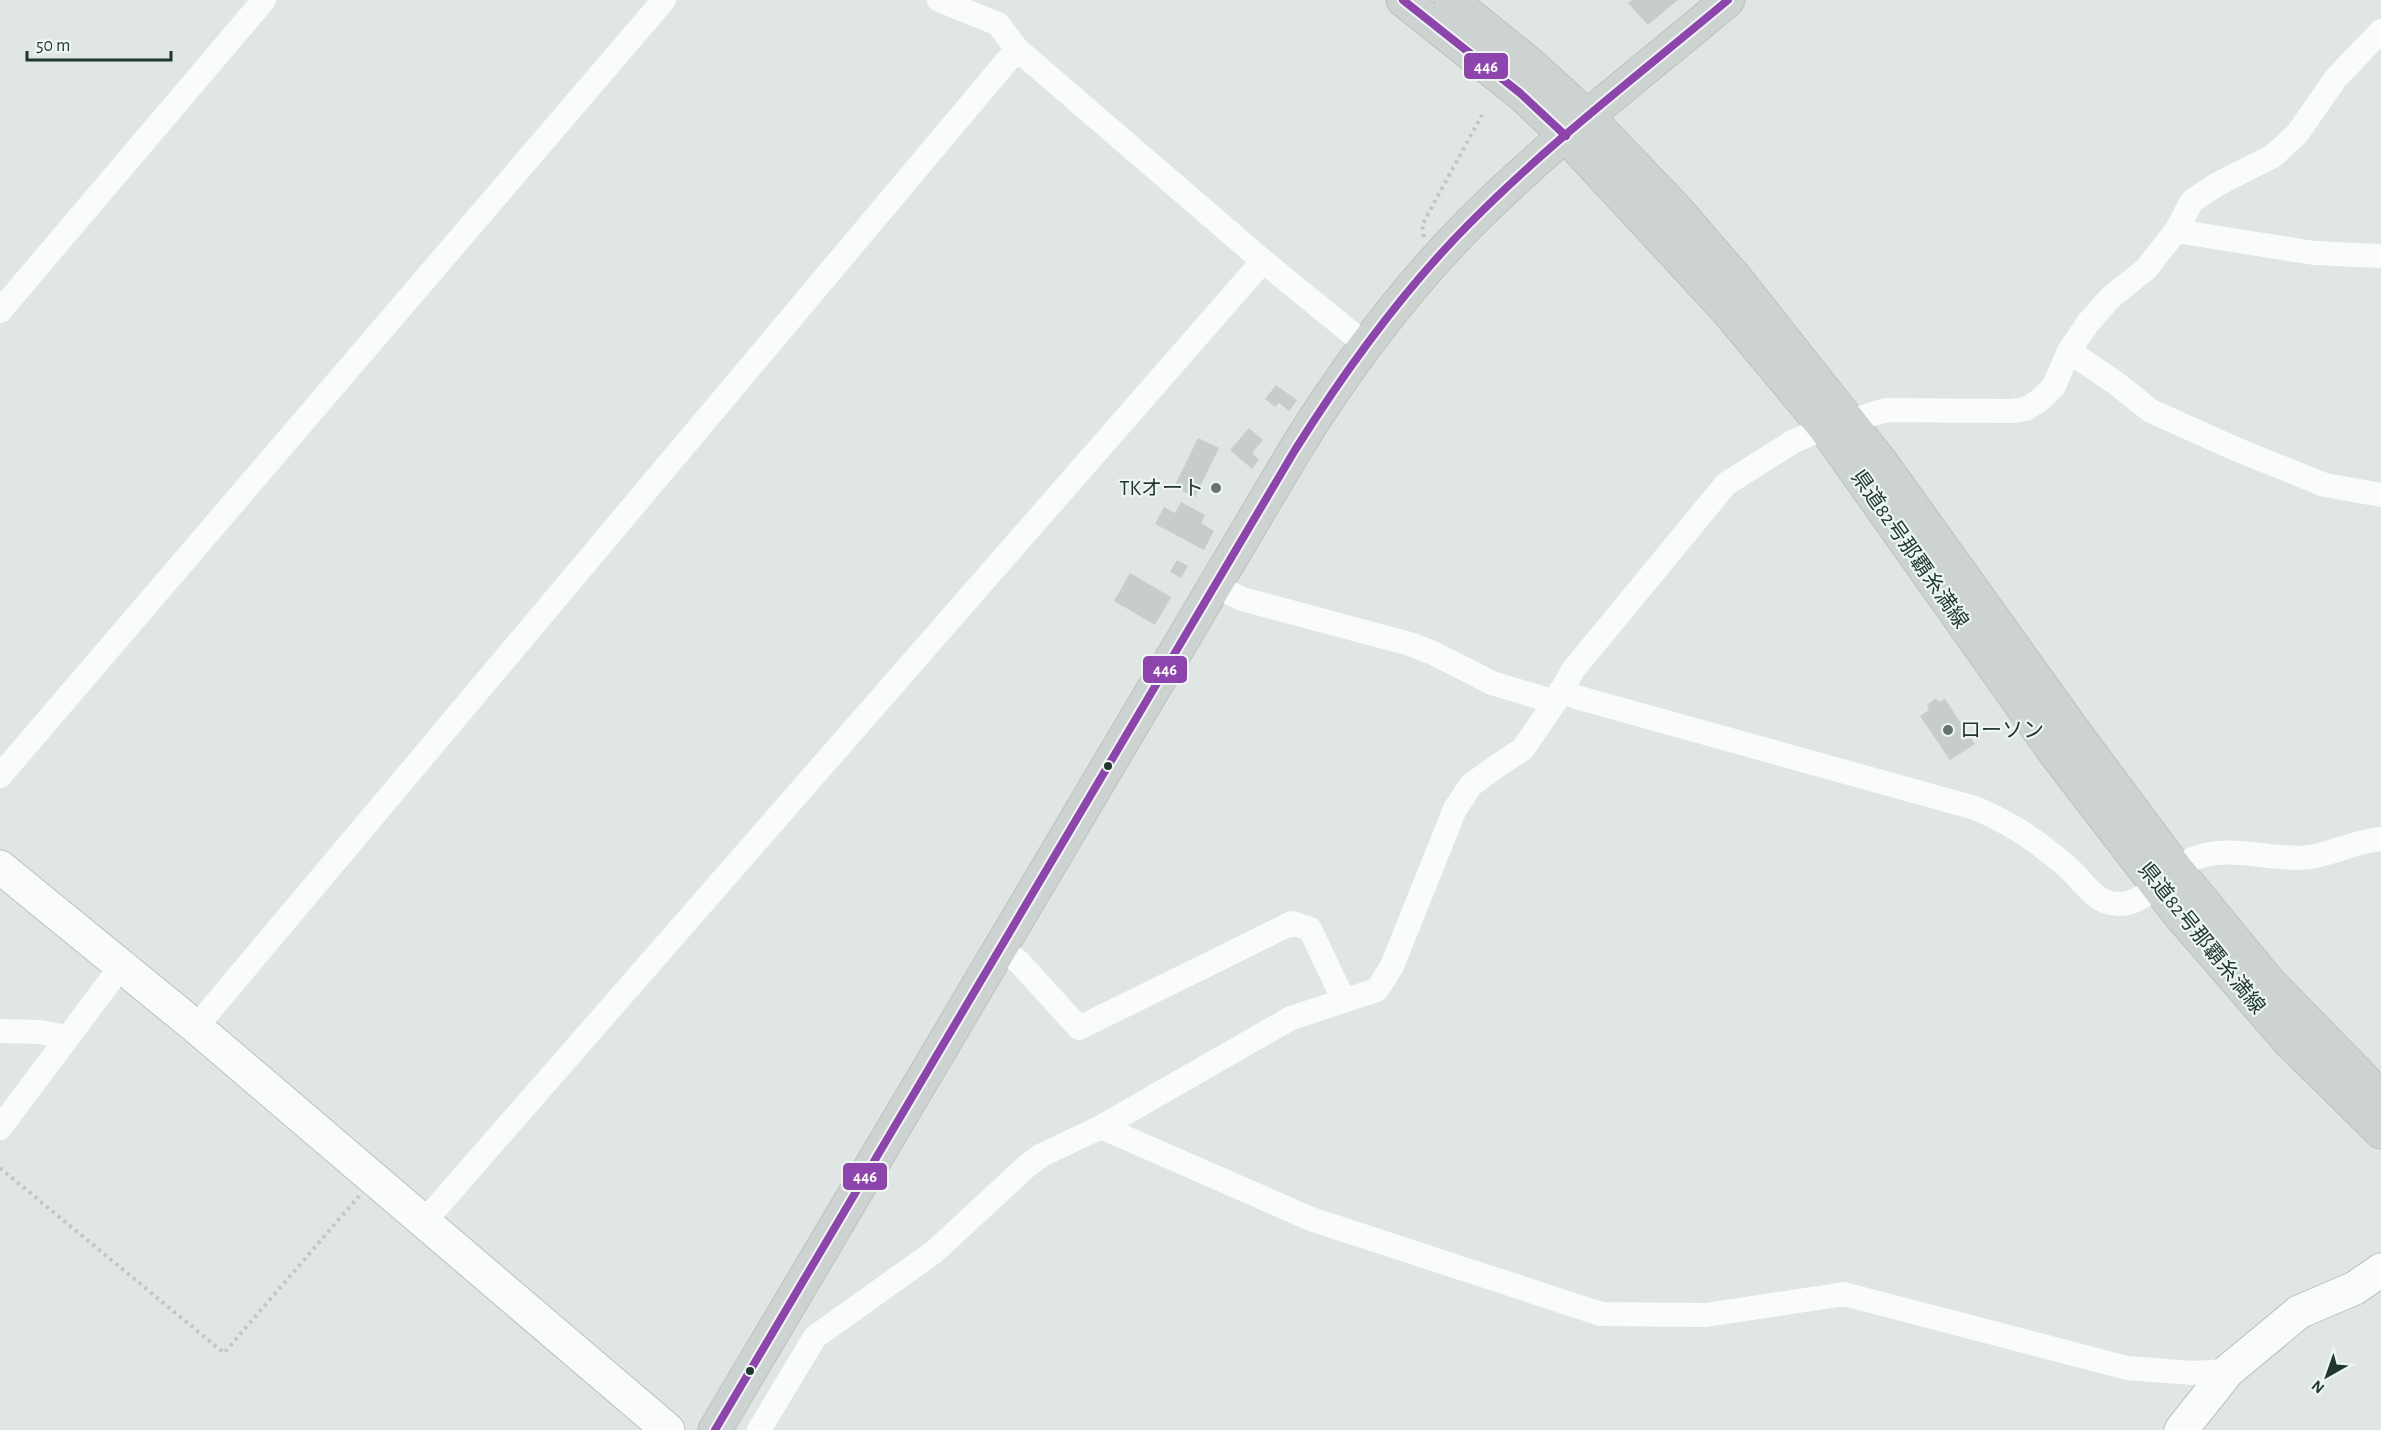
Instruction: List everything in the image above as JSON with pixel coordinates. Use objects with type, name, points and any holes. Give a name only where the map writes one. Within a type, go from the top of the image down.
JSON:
[{"type":"main road","name":"県道82号那覇糸満線","points":[[1403,0],[1520,93],[1577,126]]},
{"type":"main road","name":"県道82号那覇糸満線","points":[[1451,0],[1530,64],[1577,126],[1726,309],[1837,424],[2073,730],[2167,877],[2213,954],[2288,1040],[2381,1132]]},
{"type":"main road","points":[[715,1430],[1306,433],[1366,345],[1440,256],[1515,181],[1728,0]]},
{"type":"main road","name":"県道82号那覇糸満線","points":[[2167,877],[2381,1097]]},
{"type":"street","points":[[0,311],[264,0]]},
{"type":"street","points":[[0,776],[663,0]]},
{"type":"street","points":[[939,0],[998,24],[1017,49],[1263,261],[1366,345]]},
{"type":"street","points":[[759,1430],[815,1336],[934,1252],[1027,1166],[1042,1155],[1101,1127],[1291,1018],[1377,990],[1387,977],[1441,837],[1461,798],[1471,786],[1523,750],[1573,670],[1726,484],[1794,441],[1837,424],[1886,410],[1978,412],[2026,409],[2040,400],[2054,386],[2069,351],[2088,323],[2110,298],[2146,269],[2176,231],[2192,201],[2216,185],[2273,156],[2297,134],[2336,78],[2381,31]]},
{"type":"street","points":[[196,1027],[1017,49]]},
{"type":"street","points":[[2176,231],[2314,253],[2381,256]]},
{"type":"street","points":[[423,1223],[1263,261]]},
{"type":"street","points":[[2069,351],[2151,411],[2238,450],[2325,485],[2381,495]]},
{"type":"street","points":[[1216,586],[1242,599],[1410,644],[1492,683],[1558,696],[1576,697],[1975,808],[2004,820],[2035,840],[2068,867],[2095,895],[2106,902],[2128,903],[2143,897],[2192,859],[2213,852],[2309,857],[2368,840],[2381,839]]},
{"type":"street","points":[[0,867],[196,1027],[668,1430]]},
{"type":"street","points":[[1001,948],[1019,962],[1079,1028],[1292,923],[1310,929],[1344,1001]]},
{"type":"street","points":[[0,1128],[122,965]]},
{"type":"street","points":[[0,1031],[40,1032],[67,1037]]},
{"type":"street","points":[[1101,1127],[1311,1219],[1601,1314],[1706,1315],[1844,1294],[2127,1368],[2192,1373],[2229,1371]]},
{"type":"street","points":[[2181,1430],[2229,1371],[2299,1312],[2355,1288],[2381,1270]]},
{"type":"path","points":[[1440,256],[1424,238],[1422,225],[1482,115]]},
{"type":"path","points":[[0,1168],[224,1353],[374,1180]]},
{"type":"building","points":[[1632,0],[1678,0],[1648,25],[1628,3]]},
{"type":"building","points":[[1276,385],[1297,400],[1289,411],[1279,403],[1275,407],[1265,399]]},
{"type":"building","points":[[1249,428],[1263,440],[1252,453],[1259,460],[1252,469],[1230,450]]},
{"type":"building","points":[[1198,438],[1219,448],[1195,497],[1174,487]]},
{"type":"building","points":[[1181,502],[1205,515],[1201,523],[1214,531],[1204,550],[1155,524],[1164,507],[1175,513]]},
{"type":"building","points":[[1177,560],[1188,566],[1181,578],[1170,572]]},
{"type":"building","points":[[1130,573],[1171,597],[1155,625],[1114,601]]},
{"type":"building","name":"ローソン","points":[[1936,698],[1939,702],[1945,699],[1975,744],[1950,760],[1920,716],[1929,710],[1927,705]]},
{"type":"transit line","name":"446","points":[[1403,0],[1520,93],[1566,136]]},
{"type":"transit line","name":"446","points":[[715,1430],[1295,450],[1334,390],[1398,303],[1445,249],[1500,193],[1596,108],[1728,0]]},
{"type":"place","name":"TKオート","points":[[1216,488]]},
{"type":"place","name":"ローソン","points":[[1948,730]]}]
